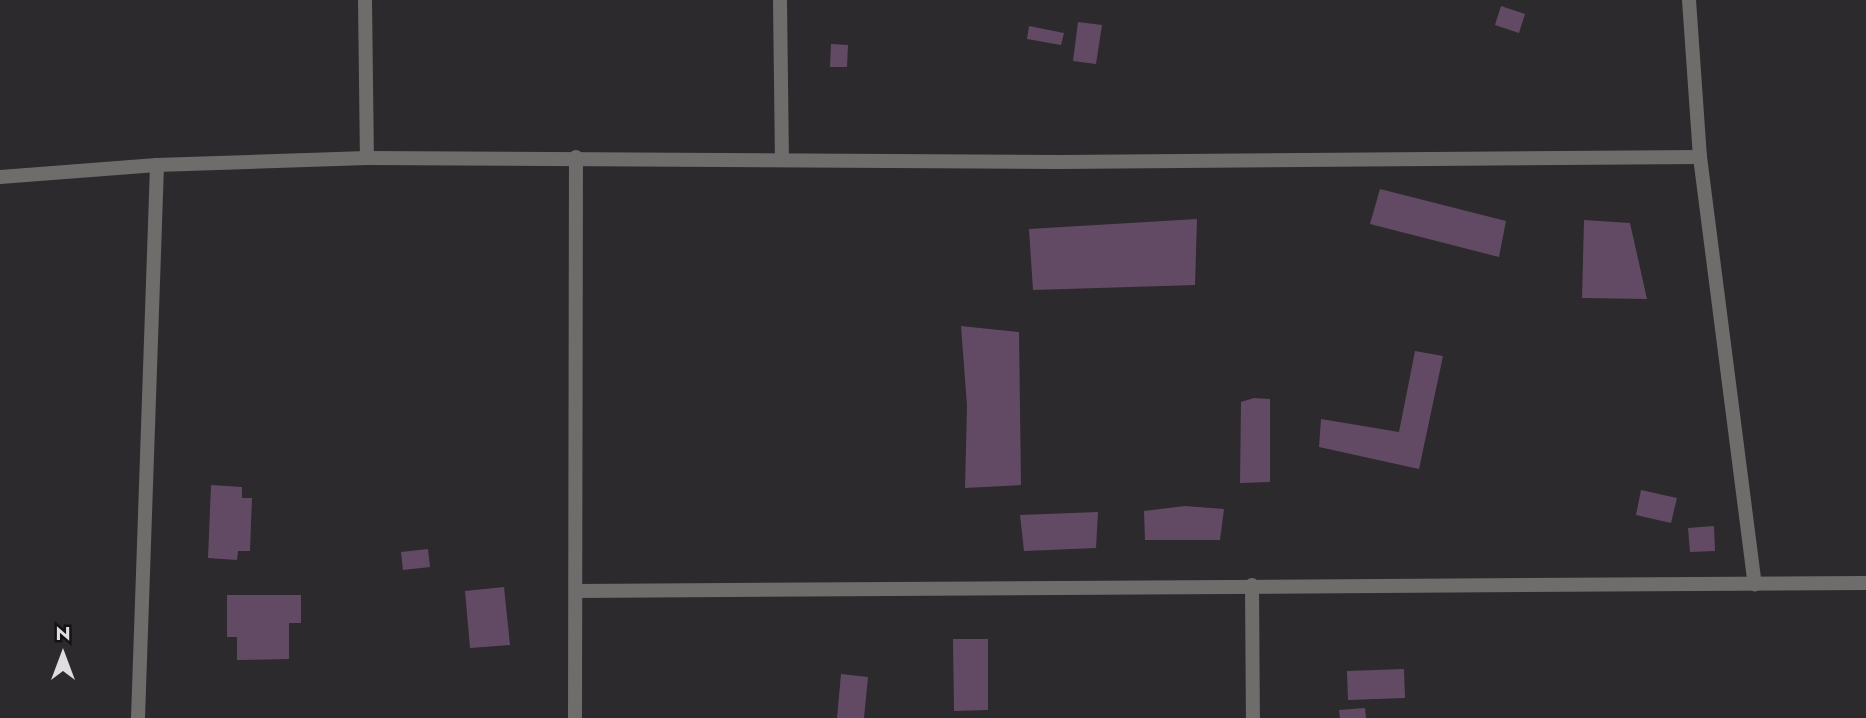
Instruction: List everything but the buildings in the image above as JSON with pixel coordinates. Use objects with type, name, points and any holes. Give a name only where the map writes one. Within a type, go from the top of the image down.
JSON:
[{"type":"street","points":[[365,0],[368,158]]},
{"type":"street","points":[[780,0],[782,159]]},
{"type":"street","points":[[1689,0],[1700,157],[1755,584]]},
{"type":"street","points":[[575,718],[576,157]]},
{"type":"street","points":[[0,177],[157,165],[368,158],[576,157],[1074,162],[1700,157]]},
{"type":"street","points":[[138,718],[157,165]]},
{"type":"street","points":[[577,591],[1866,583]]},
{"type":"street","points":[[1252,585],[1254,718]]}]
